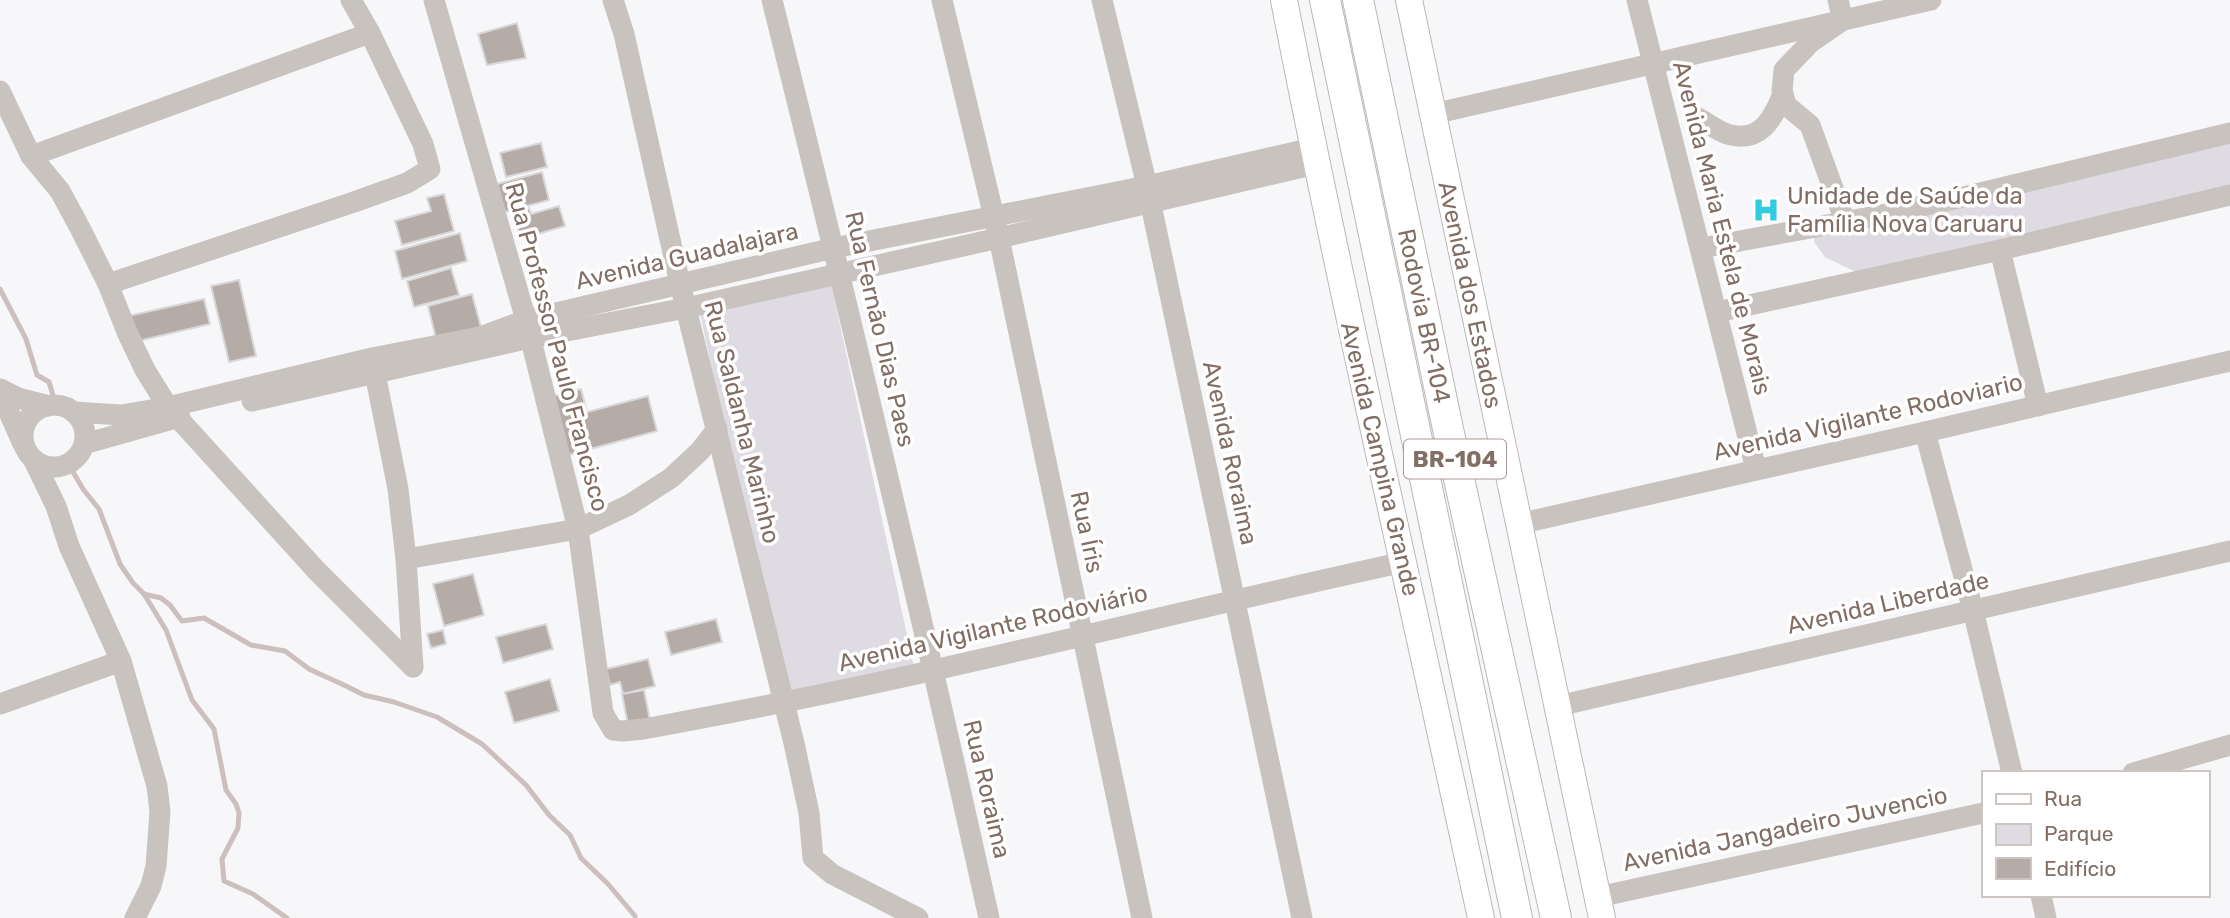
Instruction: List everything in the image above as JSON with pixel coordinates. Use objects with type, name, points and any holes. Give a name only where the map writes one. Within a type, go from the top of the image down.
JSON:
[{"type":"highway","name":"Rodovia BR-104","points":[[1325,0],[1517,918]]},
{"type":"highway","name":"Rodovia BR-104","points":[[1358,0],[1448,429],[1556,918]]},
{"type":"main road","name":"Avenida Campina Grande","points":[[1284,0],[1370,420],[1404,562],[1481,918]]},
{"type":"main road","name":"Avenida dos Estados","points":[[1409,0],[1600,908]]},
{"type":"street","points":[[108,284],[354,202],[407,183],[430,169],[423,144],[370,33],[351,0]]},
{"type":"street","name":"Rua Professor Paulo Francisco","points":[[434,0],[528,329],[578,529],[603,712]]},
{"type":"street","name":"Rua Saldanha Marinho","points":[[614,0],[680,284],[785,702],[809,813],[813,858],[832,874],[918,918]]},
{"type":"street","name":"Rua Fernão Dias Paes","points":[[772,0],[934,670]]},
{"type":"street","name":"Rua Íris","points":[[942,0],[999,238],[1142,918]]},
{"type":"street","name":"Avenida Roraima","points":[[1102,0],[1149,195],[1302,918]]},
{"type":"street","name":"Avenida Maria Estela de Morais","points":[[1637,0],[1756,470]]},
{"type":"street","points":[[1433,114],[1653,63],[1841,10],[1931,0]]},
{"type":"street","points":[[1841,10],[1784,70],[1783,94],[1786,105],[1810,125],[1845,221]]},
{"type":"street","points":[[31,156],[370,33]]},
{"type":"street","points":[[0,90],[31,156],[60,191],[108,284],[145,370],[172,412],[316,570],[413,667],[407,559],[398,489],[373,366]]},
{"type":"street","points":[[1698,118],[1728,134],[1745,135],[1759,131],[1773,119],[1783,94]]},
{"type":"street","points":[[1701,248],[1959,198],[2230,133]]},
{"type":"street","name":"Avenida Guadalajara","points":[[528,329],[680,284],[834,248],[994,217],[1149,195],[1315,156]]},
{"type":"street","points":[[84,444],[172,412],[528,329],[686,308],[999,238],[1149,195]]},
{"type":"street","points":[[1717,312],[2000,250],[2230,195]]},
{"type":"street","points":[[2000,250],[2038,406]]},
{"type":"street","name":"Avenida Vigilante Rodoviario","points":[[1518,524],[2230,360]]},
{"type":"street","points":[[0,390],[18,398],[74,412],[121,415],[172,412]]},
{"type":"street","points":[[0,390],[56,506],[69,546],[121,661],[157,786],[160,811],[156,866],[151,886],[135,918]]},
{"type":"street","points":[[49,406],[40,409],[27,421],[24,429],[29,454],[51,467],[67,464],[75,459],[84,444],[84,426],[74,412]]},
{"type":"street","points":[[407,559],[578,529],[629,505],[671,478],[700,451],[717,429]]},
{"type":"street","points":[[1925,432],[1973,610],[2012,771]]},
{"type":"street","points":[[56,506],[67,464]]},
{"type":"street","name":"Avenida Liberdade","points":[[1558,706],[2230,551]]},
{"type":"street","name":"Avenida Vigilante Rodoviário","points":[[603,712],[613,730],[623,731],[785,702],[1404,562]]},
{"type":"street","points":[[0,704],[121,661]]},
{"type":"street","name":"Rua Roraima","points":[[934,670],[989,918]]},
{"type":"street","points":[[2140,771],[2230,745]]},
{"type":"street","name":"Avenida Jangadeiro Juvencio","points":[[1600,908],[1982,813]]},
{"type":"street","points":[[2041,897],[2046,918]]},
{"type":"green space","points":[[2230,139],[2230,187],[1862,275],[1825,257],[1814,242],[1815,231]]},
{"type":"green space","points":[[831,283],[915,672],[780,698],[700,313]]},
{"type":"building","points":[[517,23],[526,58],[487,65],[478,34]]},
{"type":"building","points":[[541,143],[547,167],[506,177],[500,153]]},
{"type":"building","points":[[542,172],[549,200],[505,212],[497,184]]},
{"type":"building","points":[[444,194],[454,231],[402,245],[395,221],[431,211],[427,198]]},
{"type":"building","points":[[559,206],[565,226],[521,239],[513,212],[529,208],[531,214]]},
{"type":"building","points":[[460,233],[467,261],[402,279],[395,251]]},
{"type":"building","points":[[451,268],[459,295],[414,307],[407,281]]},
{"type":"building","points":[[239,280],[256,356],[229,362],[211,286]]},
{"type":"building","points":[[472,294],[481,327],[436,339],[428,306]]},
{"type":"building","points":[[204,299],[210,324],[134,342],[128,316]]},
{"type":"building","points":[[581,389],[587,412],[648,396],[657,431],[561,457],[545,398]]},
{"type":"building","points":[[473,574],[484,615],[444,626],[433,584]]},
{"type":"building","points":[[716,619],[722,642],[671,655],[665,632]]},
{"type":"building","points":[[546,624],[553,649],[503,663],[496,637]]},
{"type":"building","points":[[443,630],[446,644],[431,648],[427,634]]},
{"type":"building","points":[[648,659],[655,686],[623,694],[620,682],[610,685],[606,669]]},
{"type":"building","points":[[550,679],[559,711],[514,723],[505,692]]},
{"type":"building","points":[[644,690],[651,725],[629,730],[622,694]]},
{"type":"waterway","points":[[0,289],[26,339],[37,375],[49,382],[55,402]]},
{"type":"waterway","points":[[69,465],[99,509],[120,564],[144,594],[161,598],[182,621],[204,618],[251,645],[285,651],[309,669],[364,695],[437,717],[482,744],[526,785],[549,815],[570,835],[581,858],[635,916]]},
{"type":"waterway","points":[[144,594],[166,630],[192,700],[214,729],[226,790],[239,813],[238,828],[222,859],[224,881],[253,894],[287,918]]},
{"type":"place","name":"Unidade de Saúde da Família Nova Caruaru","points":[[1766,210]]}]
